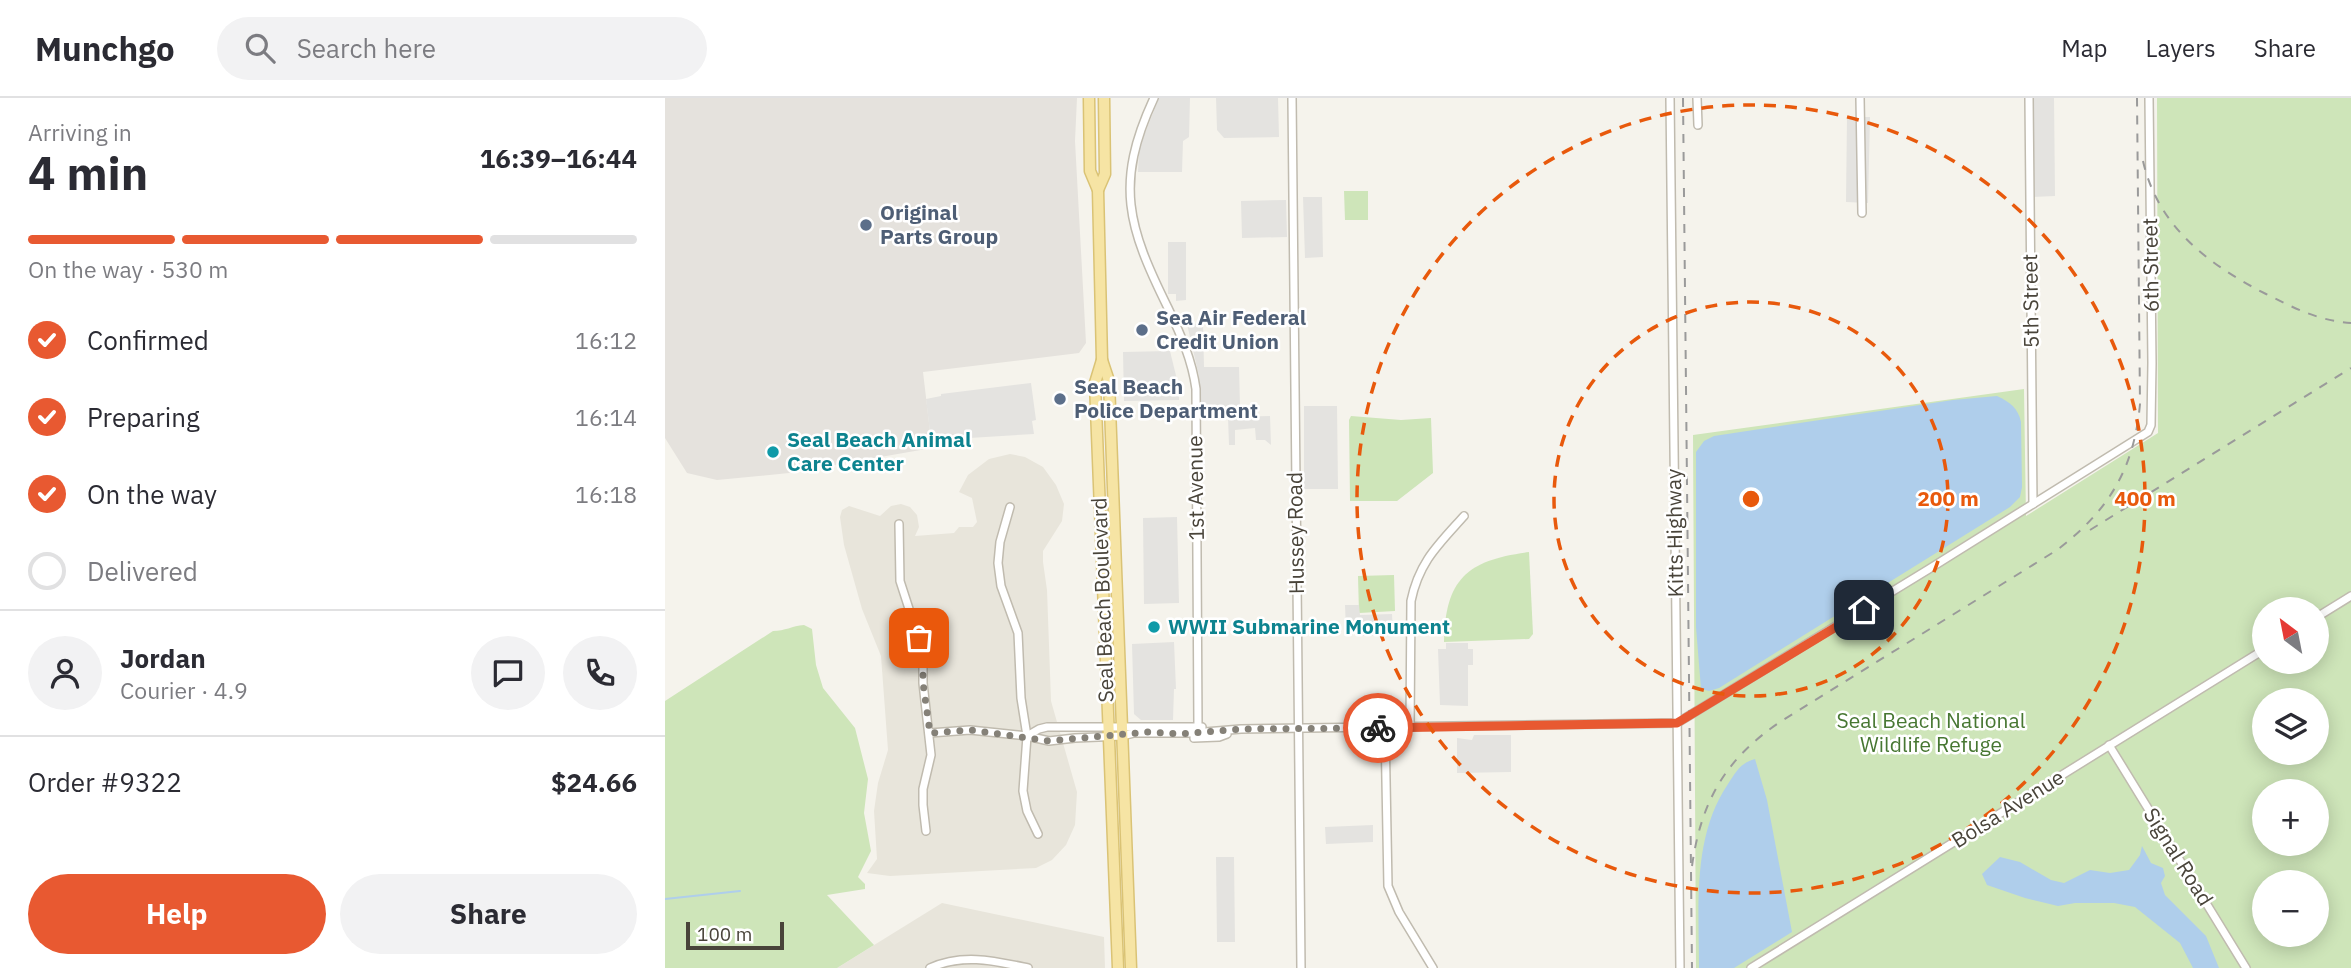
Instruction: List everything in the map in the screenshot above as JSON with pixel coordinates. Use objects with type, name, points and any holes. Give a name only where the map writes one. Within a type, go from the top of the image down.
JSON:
[{"type":"main road","name":"Seal Beach Boulevard","points":[[1089,98],[1090,171],[1098,190],[1102,360],[1108,382],[1131,968]]},
{"type":"main road","name":"Seal Beach Boulevard","points":[[1098,190],[1105,174],[1104,98]]},
{"type":"main road","name":"Seal Beach Boulevard","points":[[1102,360],[1095,383],[1118,968]]},
{"type":"street","name":"1st Avenue","points":[[1154,98],[1136,143],[1131,167],[1131,214],[1142,256],[1178,327],[1195,381],[1198,727]]},
{"type":"street","name":"Hussey Road","points":[[1292,98],[1301,968]]},
{"type":"street","name":"Kitts Highway","points":[[1670,98],[1680,968]]},
{"type":"street","points":[[1697,98],[1698,125]]},
{"type":"street","points":[[1860,98],[1861,213]]},
{"type":"street","name":"5th Street","points":[[2029,98],[2033,504]]},
{"type":"street","name":"6th Street","points":[[2033,504],[2148,432],[2151,425],[2149,98]]},
{"type":"street","points":[[1027,736],[1047,727],[1180,734],[1237,730],[1677,723],[2033,504]]},
{"type":"street","points":[[1010,507],[1000,542],[998,563],[1001,586],[1018,633],[1021,698],[1027,736],[1023,791],[1027,811],[1038,834]]},
{"type":"street","points":[[1410,727],[1411,601],[1415,582],[1431,551],[1464,516]]},
{"type":"street","points":[[899,524],[899,582],[923,652],[923,683],[932,755],[923,789],[926,831]]},
{"type":"street","points":[[2329,610],[2351,596]]},
{"type":"street","name":"Bolsa Avenue","points":[[1751,968],[2252,657]]},
{"type":"street","points":[[1122,732],[1198,727],[1234,727],[1237,730]]},
{"type":"street","points":[[1385,728],[1388,886],[1399,912],[1433,968]]},
{"type":"street","points":[[930,733],[970,730],[1049,741],[1109,732]]},
{"type":"street","name":"Signal Road","points":[[2109,745],[2246,968]]},
{"type":"street","points":[[930,968],[963,959],[984,958],[1028,968]]},
{"type":"shaded area","points":[[665,98],[1077,98],[1075,141],[1086,343],[1079,353],[923,372],[932,448],[789,473],[717,480],[687,473],[665,438]]},
{"type":"shaded area","points":[[1159,98],[1190,98],[1189,137],[1183,141],[1182,172],[1138,172],[1139,148]]},
{"type":"shaded area","points":[[1216,98],[1278,98],[1279,137],[1224,138],[1217,130]]},
{"type":"shaded area","points":[[2029,98],[2054,98],[2055,196],[2030,197]]},
{"type":"shaded area","points":[[1847,117],[1870,117],[1868,203],[1846,202]]},
{"type":"shaded area","points":[[1303,197],[1322,197],[1323,257],[1305,258]]},
{"type":"shaded area","points":[[1286,200],[1287,237],[1242,238],[1241,201]]},
{"type":"shaded area","points":[[1168,242],[1186,242],[1186,300],[1176,301],[1176,294],[1168,294]]},
{"type":"shaded area","points":[[1187,324],[1203,324],[1204,367],[1239,367],[1240,407],[1200,407],[1199,376]]},
{"type":"shaded area","points":[[1170,351],[1179,388],[1179,400],[1124,401],[1123,352]]},
{"type":"shaded area","points":[[1031,383],[1036,420],[1032,421],[1034,434],[937,440],[935,431],[930,432],[926,399],[941,394]]},
{"type":"shaded area","points":[[1304,406],[1337,406],[1338,489],[1304,489]]},
{"type":"shaded area","points":[[1270,416],[1271,445],[1265,440],[1256,440],[1255,428],[1235,430],[1235,445],[1229,445],[1228,417]]},
{"type":"shaded area","points":[[1010,454],[1025,457],[1043,467],[1056,485],[1064,504],[1062,521],[1043,551],[1043,562],[1047,590],[1051,701],[1077,792],[1075,825],[1066,845],[1052,860],[1036,868],[890,876],[867,873],[877,859],[874,811],[878,783],[888,750],[881,656],[862,609],[844,545],[840,517],[842,510],[849,506],[880,516],[891,506],[901,504],[910,507],[917,515],[919,527],[915,536],[954,533],[959,527],[973,527],[977,522],[972,498],[959,492],[968,475],[989,459]]},
{"type":"shaded area","points":[[1177,517],[1179,603],[1144,604],[1143,518]]},
{"type":"shaded area","points":[[1345,605],[1359,605],[1360,615],[1392,614],[1393,635],[1359,636],[1358,630],[1346,630]]},
{"type":"shaded area","points":[[1174,642],[1176,689],[1173,720],[1141,720],[1134,714],[1132,644]]},
{"type":"shaded area","points":[[1446,643],[1468,643],[1468,649],[1473,649],[1473,665],[1468,665],[1468,706],[1440,705],[1438,649],[1446,649]]},
{"type":"shaded area","points":[[1474,735],[1511,735],[1511,772],[1457,773],[1457,738],[1472,740]]},
{"type":"shaded area","points":[[1373,825],[1373,842],[1326,844],[1325,827]]},
{"type":"shaded area","points":[[1216,857],[1234,857],[1235,942],[1217,942]]},
{"type":"shaded area","points":[[942,903],[1104,937],[1105,968],[837,968]]},
{"type":"green space","name":"Seal Beach National Wildlife Refuge","points":[[2157,98],[2351,98],[2351,968],[1696,968],[1693,435],[2024,389],[2026,516],[2158,433]]},
{"type":"green space","points":[[1344,191],[1368,191],[1368,220],[1345,220]]},
{"type":"green space","points":[[1351,416],[1401,420],[1431,418],[1433,473],[1397,501],[1350,501]]},
{"type":"green space","points":[[1529,552],[1533,634],[1529,639],[1444,642],[1449,602],[1464,576],[1490,560]]},
{"type":"green space","points":[[1394,575],[1395,611],[1359,613],[1358,576]]},
{"type":"green space","points":[[804,625],[812,629],[816,665],[823,688],[855,728],[868,779],[864,813],[871,851],[858,877],[865,884],[865,889],[827,895],[874,945],[837,968],[665,968],[665,701],[773,631]]},
{"type":"water","points":[[1997,396],[2013,406],[2021,422],[2022,487],[2020,497],[2010,507],[1719,688],[1709,691],[1701,689],[1696,627],[1696,452],[1704,441],[1714,436],[1953,400]]},
{"type":"water","points":[[1755,759],[1767,800],[1792,932],[1734,968],[1699,968],[1700,873],[1708,826],[1716,805],[1733,776],[1742,766]]},
{"type":"water","points":[[2142,846],[2151,863],[2163,868],[2165,876],[2161,883],[2165,895],[2206,936],[2219,968],[2193,968],[2180,943],[2135,907],[2114,903],[2058,906],[1987,885],[1982,874],[2000,857],[2020,862],[2051,880],[2064,883],[2090,870],[2110,873],[2129,870],[2140,855]]},
{"type":"waterway","points":[[665,899],[740,891]]},
{"type":"railway","points":[[1683,98],[1692,968]]},
{"type":"railway","points":[[1692,866],[1709,802],[1730,767],[1744,751],[1780,722],[2057,550],[2091,520],[2115,487],[2132,449],[2140,404],[2137,98]]},
{"type":"railway","points":[[2143,161],[2161,206],[2173,224],[2206,257],[2245,283],[2287,304],[2317,317],[2351,323]]},
{"type":"railway","points":[[2090,530],[2351,368]]},
{"type":"way so far","points":[[919,638],[923,652],[923,683],[930,733],[970,730],[1049,741],[1148,732],[1180,734],[1241,729],[1378,728]]},
{"type":"place","name":"Original Parts Group","points":[[866,225]]},
{"type":"place","name":"Sea Air Federal Credit Union","points":[[1142,330]]},
{"type":"place","name":"Seal Beach Police Department","points":[[1060,399]]},
{"type":"place","name":"Seal Beach Animal Care Center","points":[[773,452]]},
{"type":"place","name":"WWII Submarine Monument","points":[[1154,627]]},
{"type":"route","points":[[1378,728],[1677,723],[1864,610]]}]
